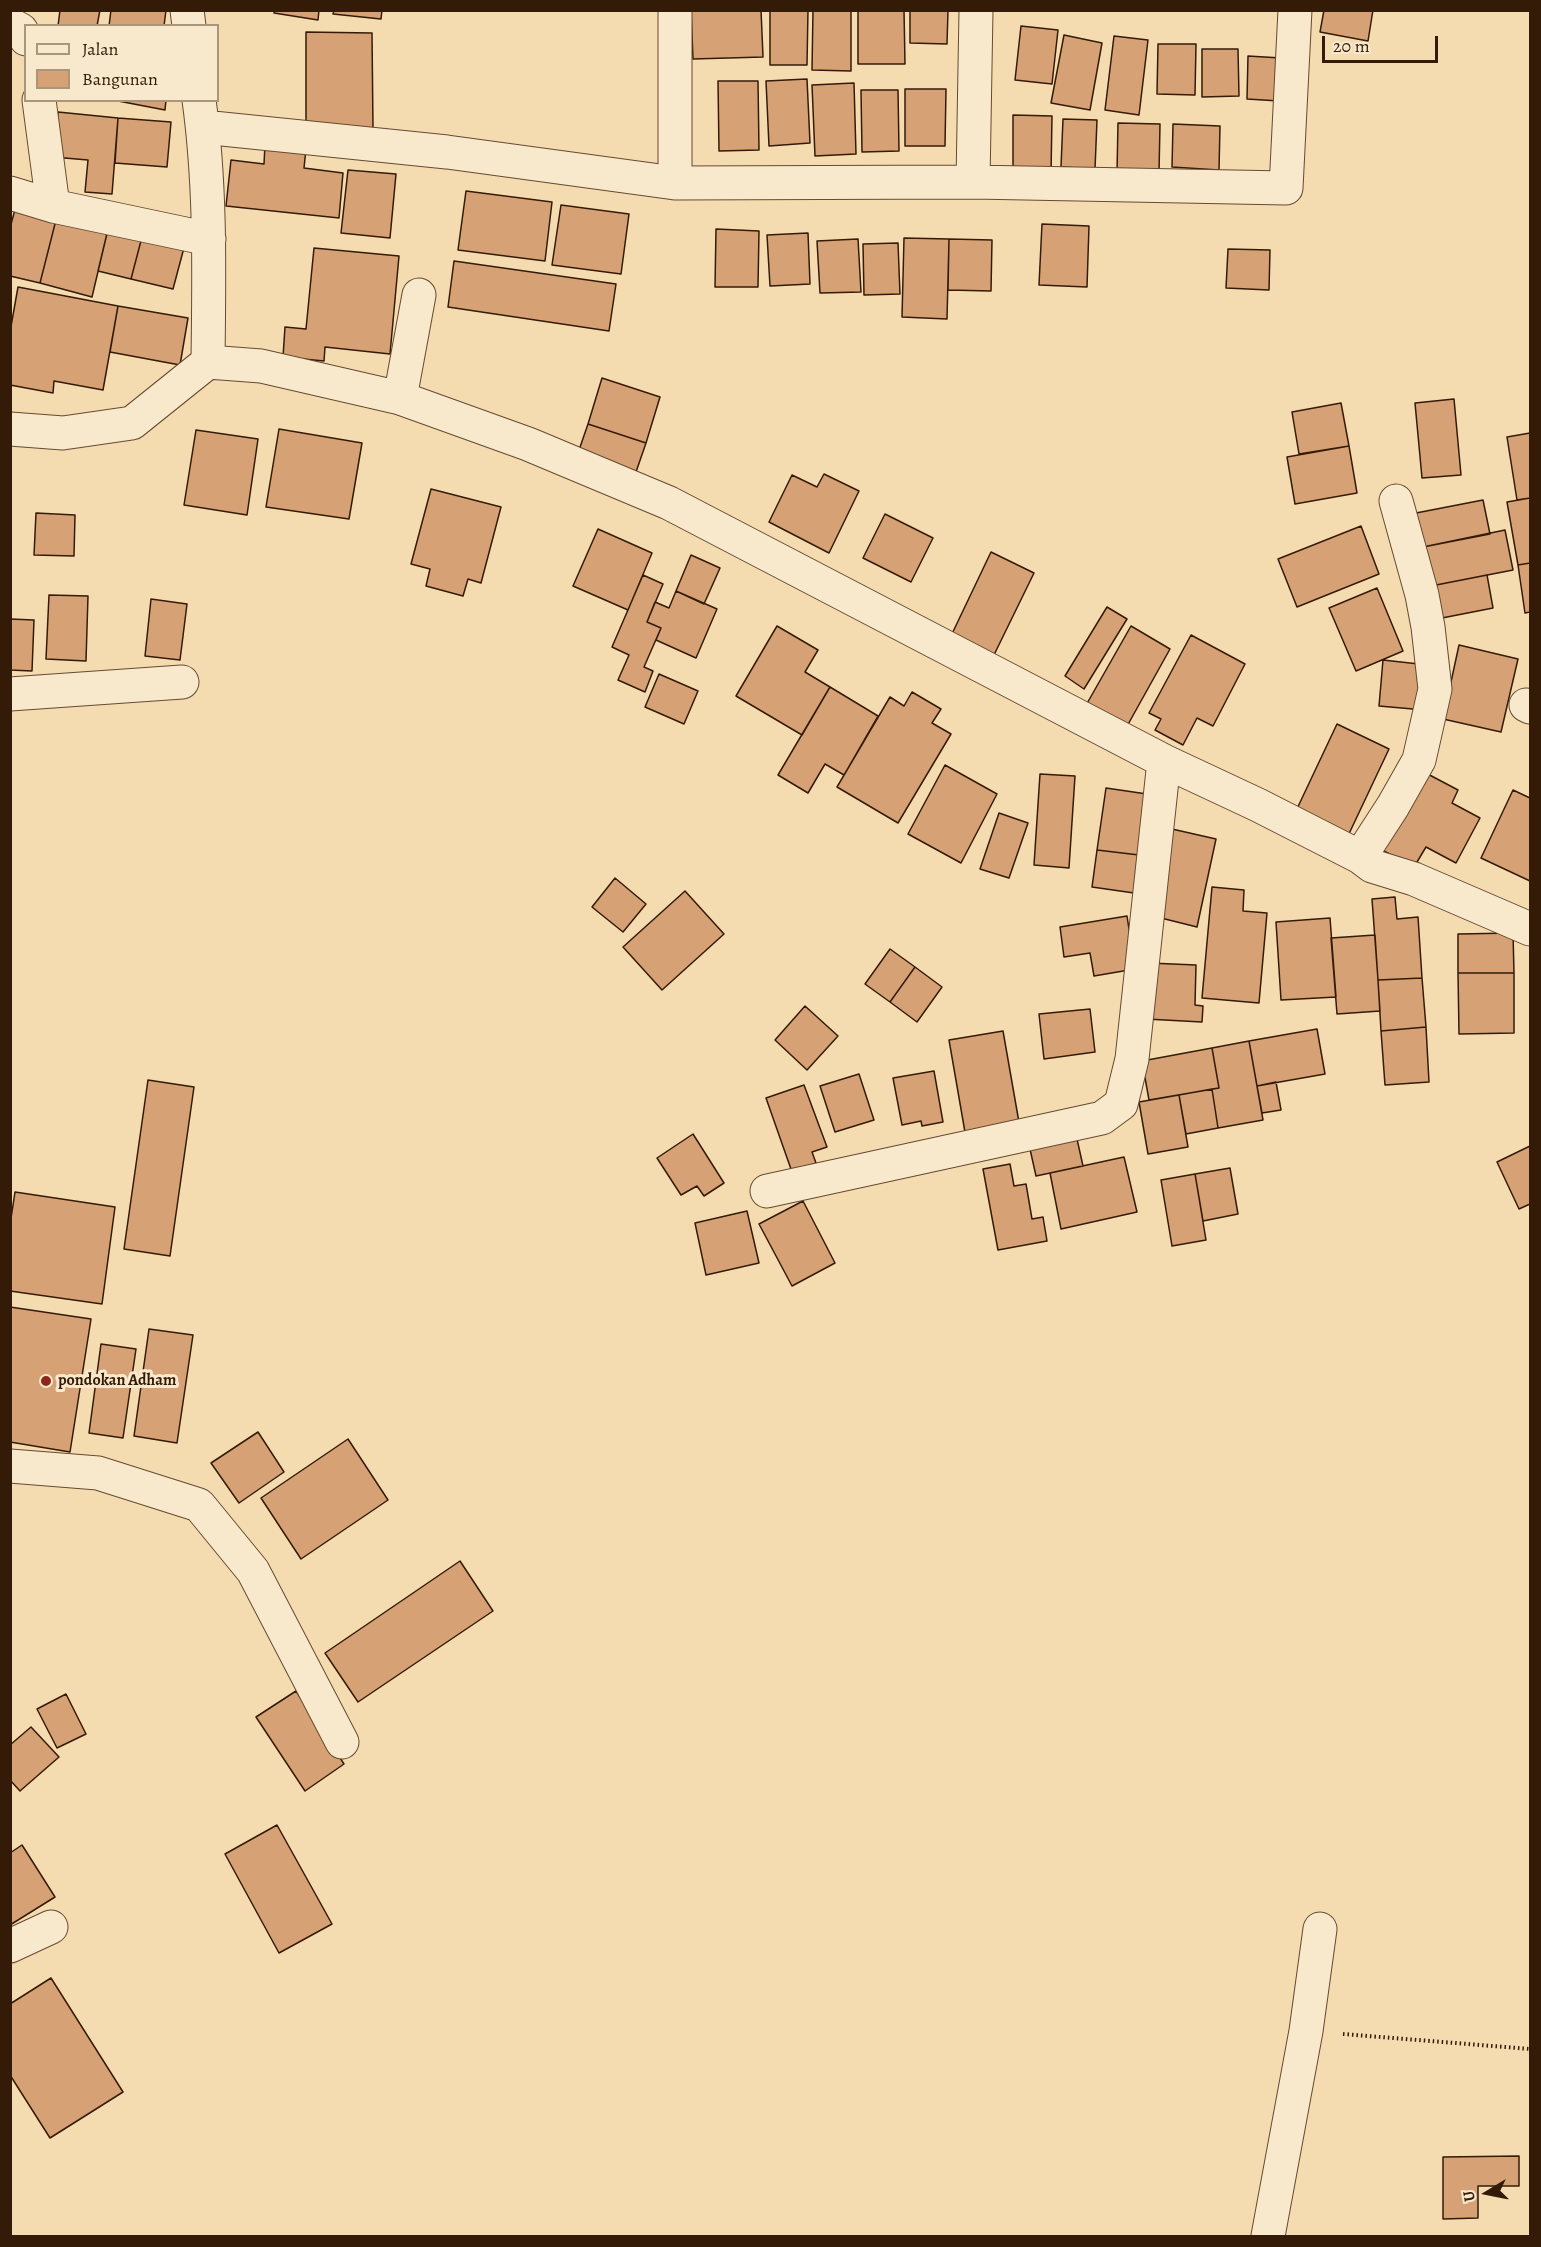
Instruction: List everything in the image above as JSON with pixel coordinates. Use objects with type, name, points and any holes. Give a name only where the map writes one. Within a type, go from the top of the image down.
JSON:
[{"type":"street","points":[[675,10],[675,183]]},
{"type":"street","points":[[973,182],[976,10]]},
{"type":"street","points":[[208,362],[209,239],[201,114],[447,152],[675,183],[973,182],[1286,188],[1295,10]]},
{"type":"street","points":[[10,24],[21,30],[24,35]]},
{"type":"street","points":[[39,102],[53,206]]},
{"type":"street","points":[[10,193],[53,206],[209,239]]},
{"type":"street","points":[[400,398],[419,295]]},
{"type":"street","points":[[10,429],[63,433],[132,423],[208,362],[261,366],[400,398],[528,444],[669,503],[1164,761],[1258,805],[1360,857],[1372,866],[1414,879],[1530,928]]},
{"type":"street","points":[[1360,857],[1419,760],[1436,689],[1422,595],[1396,501]]},
{"type":"street","points":[[10,694],[182,682]]},
{"type":"street","points":[[767,1191],[1102,1118],[1121,1104],[1132,1059],[1164,761]]},
{"type":"street","points":[[10,1467],[98,1473],[199,1504],[253,1571],[342,1742]]},
{"type":"street","points":[[10,1946],[51,1928]]},
{"type":"street","points":[[1268,2236],[1306,2031],[1320,1929]]},
{"type":"path","points":[[1306,2031],[1530,2049]]},
{"type":"building","points":[[60,10],[100,10],[97,24],[58,24]]},
{"type":"building","points":[[111,10],[166,10],[164,24],[109,24]]},
{"type":"building","points":[[275,10],[319,10],[318,20],[274,13]]},
{"type":"building","points":[[334,10],[382,10],[381,19],[333,14]]},
{"type":"building","points":[[691,10],[761,10],[763,57],[693,59]]},
{"type":"building","points":[[770,10],[808,10],[807,65],[770,65]]},
{"type":"building","points":[[813,10],[851,10],[851,71],[812,70]]},
{"type":"building","points":[[858,10],[904,10],[905,64],[858,64]]},
{"type":"building","points":[[910,10],[948,10],[947,44],[910,43]]},
{"type":"building","points":[[1324,10],[1373,10],[1368,41],[1320,32]]},
{"type":"building","points":[[1021,26],[1058,30],[1052,84],[1015,80]]},
{"type":"building","points":[[306,32],[372,33],[373,129],[306,129]]},
{"type":"building","points":[[1064,35],[1102,43],[1090,110],[1051,103]]},
{"type":"building","points":[[1114,36],[1148,40],[1139,115],[1105,110]]},
{"type":"building","points":[[1158,44],[1196,44],[1195,95],[1157,94]]},
{"type":"building","points":[[1202,49],[1238,49],[1239,96],[1202,97]]},
{"type":"building","points":[[1248,56],[1281,58],[1279,101],[1247,99]]},
{"type":"building","points":[[807,79],[810,143],[769,146],[766,81]]},
{"type":"building","points":[[718,81],[758,81],[759,150],[719,151]]},
{"type":"building","points":[[854,83],[856,154],[815,156],[812,85]]},
{"type":"building","points":[[905,89],[946,89],[945,146],[905,146]]},
{"type":"building","points":[[861,90],[898,90],[899,151],[862,152]]},
{"type":"building","points":[[123,102],[166,102],[165,110]]},
{"type":"building","points":[[58,112],[118,118],[112,194],[85,192],[88,160],[53,157]]},
{"type":"building","points":[[1013,115],[1052,116],[1051,174],[1013,174]]},
{"type":"building","points":[[118,118],[171,122],[167,167],[115,163]]},
{"type":"building","points":[[1063,119],[1097,120],[1095,169],[1061,167]]},
{"type":"building","points":[[1118,123],[1160,124],[1159,173],[1117,172]]},
{"type":"building","points":[[1173,124],[1220,126],[1219,170],[1172,167]]},
{"type":"building","points":[[265,145],[306,149],[304,168],[343,173],[339,218],[226,206],[231,160],[264,164]]},
{"type":"building","points":[[348,170],[396,174],[390,238],[341,233]]},
{"type":"building","points":[[466,191],[552,202],[545,261],[458,250]]},
{"type":"building","points":[[17,202],[58,212],[40,283],[10,276],[10,228]]},
{"type":"building","points":[[561,205],[629,214],[621,274],[552,265]]},
{"type":"building","points":[[58,212],[109,225],[92,297],[40,283]]},
{"type":"building","points":[[1042,224],[1089,226],[1087,287],[1039,285]]},
{"type":"building","points":[[109,225],[143,233],[131,279],[98,271]]},
{"type":"building","points":[[716,229],[759,231],[758,287],[715,287]]},
{"type":"building","points":[[143,233],[185,244],[173,289],[131,279]]},
{"type":"building","points":[[808,233],[810,284],[770,286],[767,235]]},
{"type":"building","points":[[904,238],[949,239],[947,319],[902,317]]},
{"type":"building","points":[[858,239],[861,292],[820,293],[817,241]]},
{"type":"building","points":[[949,239],[992,240],[991,291],[948,290]]},
{"type":"building","points":[[898,243],[900,294],[864,295],[863,244]]},
{"type":"building","points":[[314,248],[399,256],[390,354],[325,347],[324,361],[283,357],[285,327],[306,329]]},
{"type":"building","points":[[1228,249],[1270,250],[1269,290],[1226,288]]},
{"type":"building","points":[[454,261],[616,284],[609,331],[448,307]]},
{"type":"building","points":[[18,287],[118,306],[103,390],[54,381],[53,393],[10,385],[10,332]]},
{"type":"building","points":[[118,306],[188,318],[180,365],[110,352]]},
{"type":"building","points":[[602,378],[660,397],[646,443],[588,424]]},
{"type":"building","points":[[1454,399],[1461,475],[1422,478],[1415,403]]},
{"type":"building","points":[[1341,403],[1349,446],[1299,454],[1292,412]]},
{"type":"building","points":[[588,424],[646,443],[636,472],[578,453]]},
{"type":"building","points":[[279,429],[362,443],[349,519],[266,507]]},
{"type":"building","points":[[196,430],[258,439],[247,515],[184,505]]},
{"type":"building","points":[[1530,433],[1530,498],[1517,500],[1507,437]]},
{"type":"building","points":[[1349,446],[1357,493],[1295,504],[1287,457]]},
{"type":"building","points":[[824,474],[859,491],[829,553],[769,522],[792,475],[817,487]]},
{"type":"building","points":[[431,489],[501,507],[481,583],[468,579],[463,596],[426,586],[430,569],[411,564]]},
{"type":"building","points":[[1530,498],[1530,563],[1518,565],[1507,502]]},
{"type":"building","points":[[1483,500],[1490,534],[1423,547],[1416,513]]},
{"type":"building","points":[[36,513],[75,515],[74,556],[34,555]]},
{"type":"building","points":[[885,514],[933,538],[911,582],[863,558]]},
{"type":"building","points":[[1361,526],[1379,574],[1297,607],[1278,559]]},
{"type":"building","points":[[598,529],[652,553],[628,610],[573,586]]},
{"type":"building","points":[[1505,530],[1513,570],[1431,586],[1423,547]]},
{"type":"building","points":[[991,552],[1034,573],[992,659],[950,638]]},
{"type":"building","points":[[691,555],[720,568],[704,604],[676,591]]},
{"type":"building","points":[[1530,563],[1530,612],[1525,613],[1518,565]]},
{"type":"building","points":[[643,575],[663,584],[647,622],[661,628],[644,667],[653,671],[645,692],[618,680],[629,655],[612,647]]},
{"type":"building","points":[[1487,575],[1493,608],[1437,619],[1431,586]]},
{"type":"building","points":[[1377,588],[1403,651],[1356,671],[1329,608]]},
{"type":"building","points":[[676,591],[717,609],[696,658],[656,640],[661,628],[647,622],[655,602],[669,608]]},
{"type":"building","points":[[49,595],[88,596],[86,661],[46,659]]},
{"type":"building","points":[[151,599],[187,604],[180,660],[145,656]]},
{"type":"building","points":[[1107,607],[1127,619],[1084,689],[1065,676]]},
{"type":"building","points":[[10,619],[34,620],[32,671],[10,670]]},
{"type":"building","points":[[777,626],[818,650],[805,672],[830,687],[802,735],[736,696]]},
{"type":"building","points":[[1131,626],[1170,649],[1121,737],[1081,714]]},
{"type":"building","points":[[1191,635],[1245,664],[1213,726],[1197,718],[1183,745],[1155,730],[1161,719],[1149,713]]},
{"type":"building","points":[[1459,645],[1518,659],[1501,732],[1443,719]]},
{"type":"building","points":[[1383,660],[1428,665],[1424,710],[1379,706]]},
{"type":"building","points":[[659,674],[698,691],[684,724],[645,707]]},
{"type":"building","points":[[830,687],[878,716],[844,775],[825,764],[808,793],[778,775]]},
{"type":"building","points":[[912,692],[941,709],[932,723],[951,734],[898,823],[837,787],[890,697],[904,706]]},
{"type":"building","points":[[1337,724],[1389,749],[1347,838],[1295,813]]},
{"type":"building","points":[[945,765],[997,794],[961,863],[908,834]]},
{"type":"building","points":[[1422,771],[1458,790],[1452,803],[1480,818],[1456,863],[1426,847],[1414,867],[1380,849]]},
{"type":"building","points":[[1040,774],[1075,776],[1069,868],[1034,865]]},
{"type":"building","points":[[1106,788],[1147,794],[1139,855],[1097,850]]},
{"type":"building","points":[[1513,790],[1530,798],[1530,881],[1481,858]]},
{"type":"building","points":[[999,813],[1028,823],[1009,878],[980,869]]},
{"type":"building","points":[[1172,829],[1216,839],[1197,927],[1153,916]]},
{"type":"building","points":[[1097,850],[1139,855],[1134,893],[1092,887]]},
{"type":"building","points":[[615,878],[646,904],[623,932],[592,907]]},
{"type":"building","points":[[1212,887],[1244,890],[1243,911],[1267,913],[1259,1003],[1202,998]]},
{"type":"building","points":[[685,891],[724,934],[662,990],[623,947]]},
{"type":"building","points":[[1395,897],[1397,919],[1418,917],[1422,978],[1378,980],[1372,899]]},
{"type":"building","points":[[1127,916],[1135,969],[1094,976],[1090,953],[1064,957],[1060,927]]},
{"type":"building","points":[[1330,918],[1336,997],[1281,1000],[1276,922]]},
{"type":"building","points":[[1513,933],[1514,973],[1458,973],[1458,934]]},
{"type":"building","points":[[1375,935],[1380,1011],[1337,1014],[1331,938]]},
{"type":"building","points":[[890,949],[915,967],[890,1002],[865,984]]},
{"type":"building","points":[[1149,963],[1196,965],[1195,1005],[1203,1006],[1202,1022],[1146,1019]]},
{"type":"building","points":[[915,967],[942,987],[917,1022],[890,1002]]},
{"type":"building","points":[[1458,973],[1514,973],[1514,1033],[1459,1034]]},
{"type":"building","points":[[1422,978],[1426,1027],[1381,1031],[1378,980]]},
{"type":"building","points":[[805,1006],[838,1036],[807,1070],[775,1040]]},
{"type":"building","points":[[1090,1009],[1095,1052],[1044,1059],[1039,1014]]},
{"type":"building","points":[[1426,1027],[1429,1082],[1385,1085],[1381,1031]]},
{"type":"building","points":[[1317,1029],[1325,1074],[1257,1086],[1249,1041]]},
{"type":"building","points":[[1003,1031],[1020,1128],[966,1138],[949,1040]]},
{"type":"building","points":[[1249,1041],[1263,1120],[1218,1128],[1212,1089],[1219,1088],[1212,1048]]},
{"type":"building","points":[[1212,1048],[1219,1088],[1149,1100],[1142,1061]]},
{"type":"building","points":[[934,1071],[943,1122],[922,1126],[921,1121],[902,1125],[893,1078]]},
{"type":"building","points":[[859,1074],[874,1120],[835,1132],[820,1086]]},
{"type":"building","points":[[148,1080],[194,1087],[170,1256],[124,1249]]},
{"type":"building","points":[[1276,1082],[1281,1110],[1262,1113],[1257,1086]]},
{"type":"building","points":[[804,1085],[827,1147],[812,1152],[816,1163],[792,1172],[766,1098]]},
{"type":"building","points":[[1212,1089],[1218,1128],[1186,1134],[1179,1095]]},
{"type":"building","points":[[1179,1095],[1188,1147],[1148,1154],[1139,1102]]},
{"type":"building","points":[[1075,1130],[1083,1166],[1036,1176],[1028,1140]]},
{"type":"building","points":[[693,1134],[724,1183],[704,1196],[697,1186],[681,1195],[657,1158]]},
{"type":"building","points":[[1530,1146],[1530,1204],[1519,1209],[1497,1162]]},
{"type":"building","points":[[1124,1157],[1137,1212],[1061,1229],[1050,1173]]},
{"type":"building","points":[[1010,1164],[1014,1186],[1026,1184],[1032,1219],[1043,1217],[1047,1241],[998,1250],[983,1169]]},
{"type":"building","points":[[1230,1168],[1238,1214],[1203,1221],[1195,1174]]},
{"type":"building","points":[[1195,1174],[1206,1240],[1172,1246],[1161,1180]]},
{"type":"building","points":[[15,1192],[115,1207],[102,1304],[10,1291],[10,1225]]},
{"type":"building","points":[[803,1201],[835,1263],[792,1286],[759,1224]]},
{"type":"building","points":[[747,1211],[759,1263],[706,1275],[695,1223]]},
{"type":"building","name":"pondokan Adham","points":[[10,1307],[91,1319],[70,1452],[10,1442]]},
{"type":"building","points":[[149,1329],[193,1335],[177,1443],[134,1436]]},
{"type":"building","points":[[101,1344],[136,1349],[123,1438],[89,1433]]},
{"type":"building","points":[[258,1432],[284,1472],[239,1503],[211,1463]]},
{"type":"building","points":[[348,1439],[388,1500],[301,1559],[261,1498]]},
{"type":"building","points":[[460,1561],[493,1611],[358,1702],[325,1653]]},
{"type":"building","points":[[296,1691],[344,1764],[305,1791],[256,1717]]},
{"type":"building","points":[[66,1694],[86,1734],[57,1748],[37,1709]]},
{"type":"building","points":[[31,1727],[59,1757],[20,1791],[10,1780],[10,1745]]},
{"type":"building","points":[[277,1825],[332,1924],[279,1953],[225,1854]]},
{"type":"building","points":[[22,1845],[55,1897],[10,1925],[10,1853]]},
{"type":"building","points":[[51,1978],[123,2092],[50,2138],[10,2075],[10,2004]]},
{"type":"building","points":[[1519,2156],[1519,2186],[1478,2186],[1478,2218],[1443,2219],[1443,2157]]},
{"type":"place","name":"pondokan Adham","points":[[46,1381]]}]
